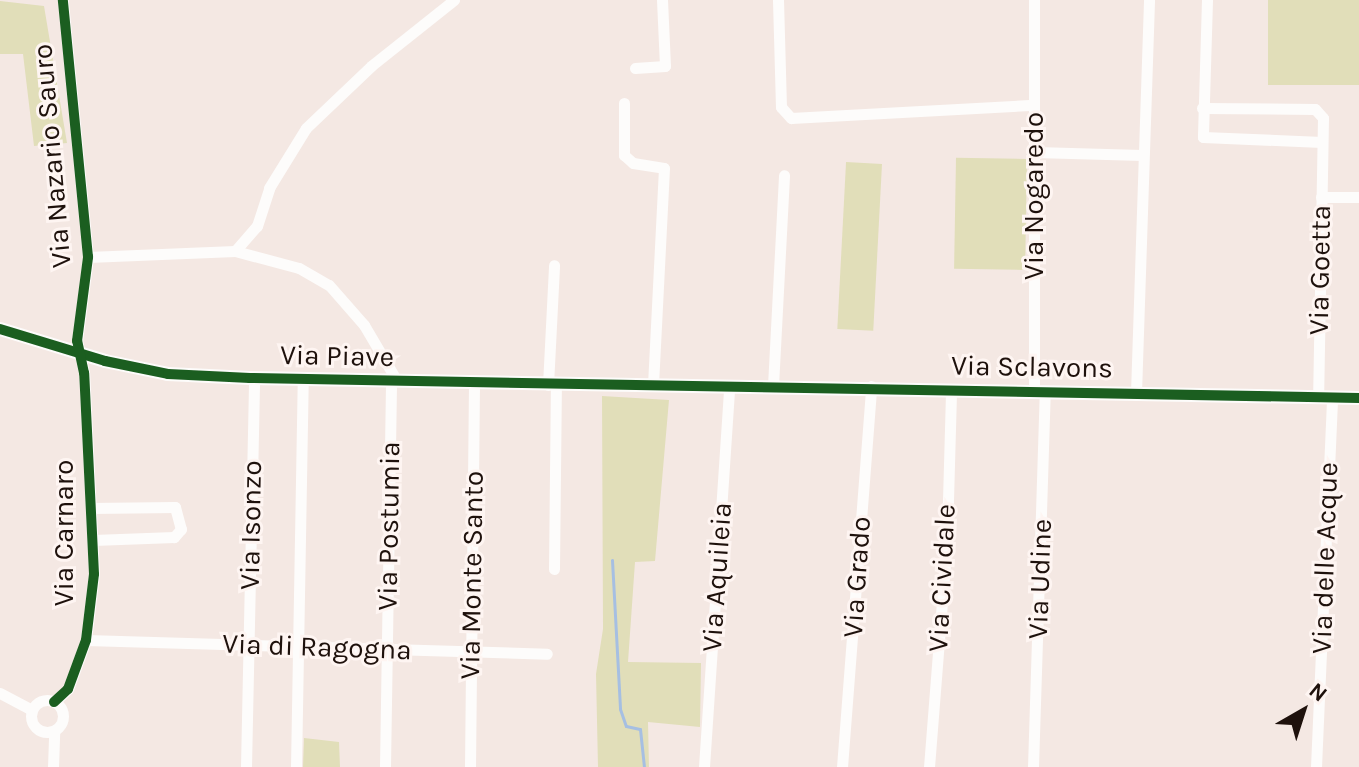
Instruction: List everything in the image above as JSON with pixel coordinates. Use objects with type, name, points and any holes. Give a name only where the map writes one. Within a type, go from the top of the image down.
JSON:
[{"type":"street","name":"Via Nazario Sauro","points":[[63,0],[88,257],[79,356]]},
{"type":"street","points":[[235,251],[257,226],[269,188],[306,128],[371,66],[454,0]]},
{"type":"street","points":[[635,68],[665,66],[662,0]]},
{"type":"street","points":[[778,0],[781,107],[791,118],[1034,105]]},
{"type":"street","name":"Via Nogaredo","points":[[1034,0],[1040,391]]},
{"type":"street","points":[[1136,393],[1149,0]]},
{"type":"street","points":[[1207,0],[1201,132],[1207,140],[1322,142]]},
{"type":"street","points":[[624,103],[624,155],[633,163],[664,168],[653,384]]},
{"type":"street","name":"Via Goetta","points":[[1202,108],[1315,109],[1323,118],[1321,197],[1325,397]]},
{"type":"street","points":[[1035,152],[1142,155]]},
{"type":"street","points":[[773,386],[784,175]]},
{"type":"street","points":[[1321,197],[1359,197]]},
{"type":"street","points":[[88,257],[235,251],[299,268],[329,285],[364,325],[394,381]]},
{"type":"street","points":[[554,265],[554,569]]},
{"type":"street","name":"Via Piave","points":[[0,329],[79,356],[168,374],[552,385],[704,386]]},
{"type":"street","name":"Via Carnaro","points":[[54,702],[68,689],[86,640],[93,540],[79,356]]},
{"type":"street","name":"Via Isonzo","points":[[246,767],[254,378]]},
{"type":"street","points":[[296,767],[303,379]]},
{"type":"street","name":"Via Postumia","points":[[385,767],[394,381]]},
{"type":"street","name":"Via Monte Santo","points":[[470,767],[474,383]]},
{"type":"street","name":"Via Sclavons","points":[[704,386],[871,386],[1359,398]]},
{"type":"street","name":"Via Aquileia","points":[[704,767],[729,386]]},
{"type":"street","name":"Via Grado","points":[[842,767],[871,386]]},
{"type":"street","name":"Via Cividale","points":[[929,767],[947,536],[951,390]]},
{"type":"street","name":"Via Udine","points":[[1033,767],[1040,391]]},
{"type":"street","name":"Via delle Acque","points":[[1316,767],[1325,397]]},
{"type":"street","name":"Via Carnaro","points":[[91,508],[175,507],[181,529],[174,537],[93,540]]},
{"type":"street","name":"Via di Ragogna","points":[[86,640],[547,654]]},
{"type":"street","points":[[0,693],[32,710],[36,728],[54,731]]},
{"type":"street","points":[[32,710],[41,701],[54,702],[63,716],[54,731],[53,767]]},
{"type":"shaded area","points":[[1268,0],[1359,0],[1359,85],[1268,85]]},
{"type":"shaded area","points":[[0,1],[44,6],[67,143],[34,146],[23,54],[0,54]]},
{"type":"shaded area","points":[[956,158],[1027,159],[1025,270],[954,269]]},
{"type":"shaded area","points":[[846,162],[882,164],[873,331],[837,329]]},
{"type":"shaded area","points":[[602,396],[669,400],[655,561],[635,562],[628,662],[701,663],[700,727],[648,722],[649,767],[598,767],[596,674],[603,629]]},
{"type":"shaded area","points":[[304,738],[339,742],[340,767],[303,767]]},
{"type":"waterway","points":[[612,560],[620,709],[626,726],[640,729],[644,767]]},
{"type":"cycle path","points":[[54,702],[68,689],[86,640],[94,574],[84,373],[77,341],[88,257],[63,0]]},
{"type":"cycle path","points":[[0,329],[105,361],[168,374],[1359,398]]}]
